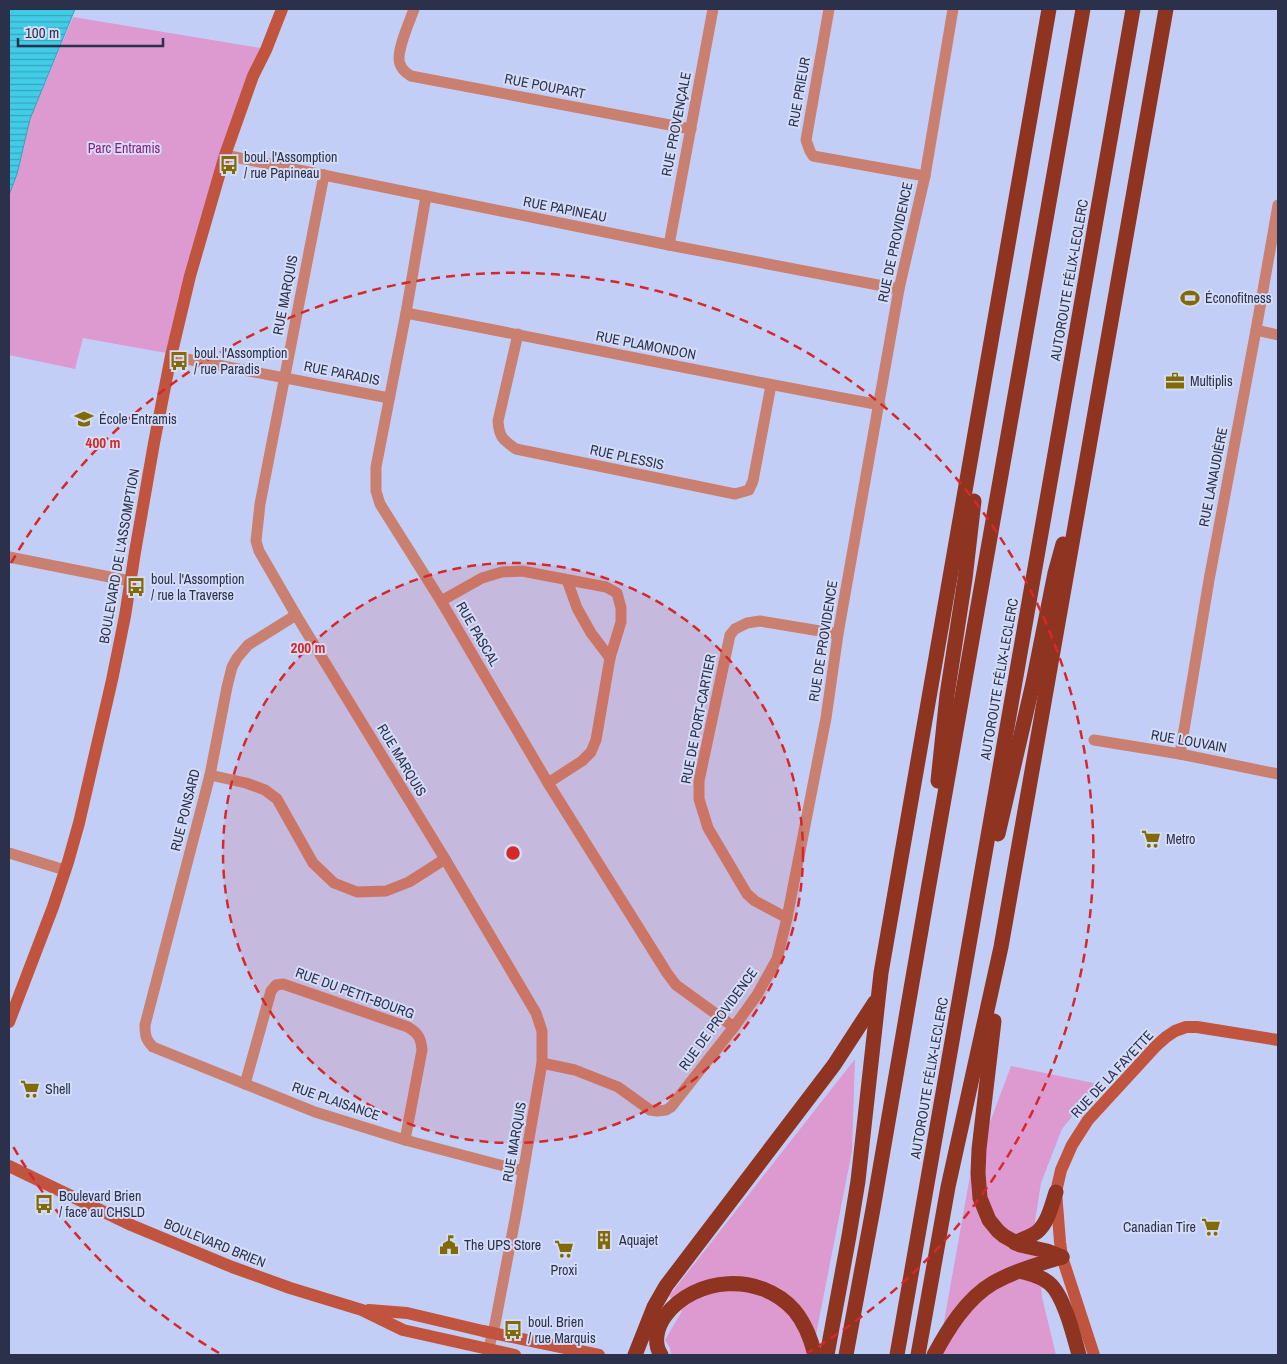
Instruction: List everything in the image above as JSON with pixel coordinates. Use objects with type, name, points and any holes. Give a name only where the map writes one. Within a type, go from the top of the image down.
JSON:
[{"type":"highway","points":[[827,1355],[858,1181],[878,999],[888,934],[1049,9]]},
{"type":"highway","points":[[846,1355],[1082,9]]},
{"type":"highway","name":"AUTOROUTE FÉLIX-LECLERC","points":[[897,1355],[1133,9]]},
{"type":"highway","points":[[918,1355],[948,1187],[1001,948],[1166,9]]},
{"type":"highway","points":[[928,890],[947,696],[965,579],[988,363]]},
{"type":"highway","points":[[959,1001],[1033,683],[1055,573],[1087,452]]},
{"type":"highway","points":[[1001,948],[979,1149],[978,1183],[982,1202],[989,1220],[1002,1234],[1014,1243],[1047,1251],[1062,1257]]},
{"type":"highway","points":[[635,1355],[654,1306],[666,1286],[825,1076],[878,999]]},
{"type":"highway","points":[[1014,1243],[1034,1234],[1041,1227],[1056,1192]]},
{"type":"highway","points":[[934,1355],[954,1323],[974,1298],[992,1284],[1020,1271],[1062,1257]]},
{"type":"highway","points":[[1020,1271],[1048,1282],[1055,1289],[1064,1307],[1079,1355]]},
{"type":"highway","points":[[661,1355],[656,1342],[657,1333],[660,1324],[669,1311],[680,1300],[694,1291],[722,1284],[736,1284],[758,1288],[772,1293],[786,1302],[804,1324],[813,1345],[814,1355]]},
{"type":"street","name":"BOULEVARD DE L'ASSOMPTION","points":[[9,1022],[53,907],[79,823],[123,625],[171,356],[190,276],[225,155],[250,84],[282,9]]},
{"type":"street","name":"RUE POUPART","points":[[414,9],[400,50],[400,63],[405,72],[411,76],[691,129]]},
{"type":"street","name":"RUE PROVENÇALE","points":[[668,245],[713,9]]},
{"type":"street","name":"RUE PRIEUR","points":[[829,9],[806,140],[810,152],[813,156],[925,176]]},
{"type":"street","name":"RUE DE PROVIDENCE","points":[[542,1063],[575,1070],[618,1087],[650,1110],[666,1110],[671,1107],[734,1027],[757,995],[776,959],[787,918],[826,718],[838,634],[899,289],[925,176],[953,9]]},
{"type":"street","name":"RUE PAPINEAU","points":[[225,155],[668,245],[899,289]]},
{"type":"street","name":"RUE MARQUIS","points":[[324,176],[260,504],[256,541],[259,551],[296,615],[445,859],[536,1013],[542,1031],[542,1063],[516,1214],[488,1352]]},
{"type":"street","name":"RUE PASCAL","points":[[426,196],[406,314],[376,467],[376,491],[380,504],[441,601],[548,783],[667,973],[676,985],[734,1027]]},
{"type":"street","name":"RUE LANAUDIÈRE","points":[[1180,754],[1208,580],[1278,206]]},
{"type":"street","name":"RUE PLAMONDON","points":[[406,314],[880,405]]},
{"type":"street","points":[[1256,330],[1278,335]]},
{"type":"street","name":"RUE PLESSIS","points":[[518,334],[498,421],[499,432],[504,441],[516,449],[735,494],[749,490],[753,481],[771,385]]},
{"type":"street","name":"RUE PARADIS","points":[[171,356],[389,398]]},
{"type":"street","points":[[9,557],[130,581]]},
{"type":"street","points":[[441,601],[482,578],[502,572],[522,571],[606,587],[616,593],[621,608],[620,622],[610,658],[596,740],[592,752],[582,761],[548,783]]},
{"type":"street","points":[[567,580],[577,608],[591,632],[610,658]]},
{"type":"street","name":"RUE PONSARD","points":[[146,1040],[145,1025],[210,775],[232,667],[248,645],[296,615]]},
{"type":"street","name":"RUE DE PORT-CARTIER","points":[[787,918],[755,901],[747,894],[708,828],[699,798],[700,781],[730,636],[735,629],[747,623],[760,621],[838,634]]},
{"type":"street","name":"RUE LOUVAIN","points":[[1094,740],[1180,754],[1278,774]]},
{"type":"street","points":[[210,775],[246,783],[265,790],[277,799],[313,863],[334,883],[357,892],[386,891],[409,882],[445,859]]},
{"type":"street","points":[[9,854],[65,870]]},
{"type":"street","name":"RUE DU PETIT-BOURG","points":[[245,1084],[271,991],[276,985],[283,984],[390,1021],[415,1031],[421,1039],[422,1050],[405,1140]]},
{"type":"street","name":"RUE DE LA FAYETTE","points":[[1094,1355],[1062,1257],[1059,1230],[1056,1192],[1064,1162],[1072,1145],[1097,1110],[1162,1040],[1170,1034],[1180,1029],[1197,1026],[1278,1040]]},
{"type":"street","name":"RUE PLAISANCE","points":[[146,1040],[154,1047],[315,1112],[405,1140],[523,1171]]},
{"type":"street","name":"BOULEVARD BRIEN","points":[[9,1166],[78,1200],[232,1267],[290,1288],[362,1310],[403,1330],[488,1352],[515,1355]]},
{"type":"street","name":"BOULEVARD BRIEN","points":[[362,1310],[406,1312],[493,1333],[599,1355]]},
{"type":"green space","name":"Parc Entramis","points":[[73,17],[266,49],[254,72],[172,354],[83,338],[75,369],[9,355],[9,195],[17,173],[30,119]]},
{"type":"green space","points":[[855,1059],[852,1151],[812,1355],[671,1355],[670,1348],[665,1340],[682,1311],[669,1296]]},
{"type":"green space","points":[[1011,1066],[1098,1084],[1062,1129],[1041,1183],[1035,1221],[1042,1297],[1056,1355],[938,1355],[970,1176]]},
{"type":"shaded area","points":[[9,9],[75,9],[30,119],[17,174],[9,195]]},
{"type":"place","name":"boul. l'Assomption / rue Papineau","points":[[229,165]]},
{"type":"place","name":"Éconofitness","points":[[1190,298]]},
{"type":"place","name":"boul. l'Assomption / rue Paradis","points":[[179,361]]},
{"type":"place","name":"Multiplis","points":[[1175,381]]},
{"type":"place","name":"École Entramis","points":[[84,419]]},
{"type":"place","name":"boul. l'Assomption / rue la Traverse","points":[[136,587]]},
{"type":"place","name":"Metro","points":[[1151,839]]},
{"type":"place","name":"Shell","points":[[30,1089]]},
{"type":"place","name":"Boulevard Brien / face au CHSLD","points":[[44,1204]]},
{"type":"place","name":"Canadian Tire","points":[[1211,1227]]},
{"type":"place","name":"Aquajet","points":[[604,1240]]},
{"type":"place","name":"The UPS Store","points":[[449,1245]]},
{"type":"place","name":"Proxi","points":[[564,1249]]},
{"type":"place","name":"boul. Brien / rue Marquis","points":[[513,1330]]}]
